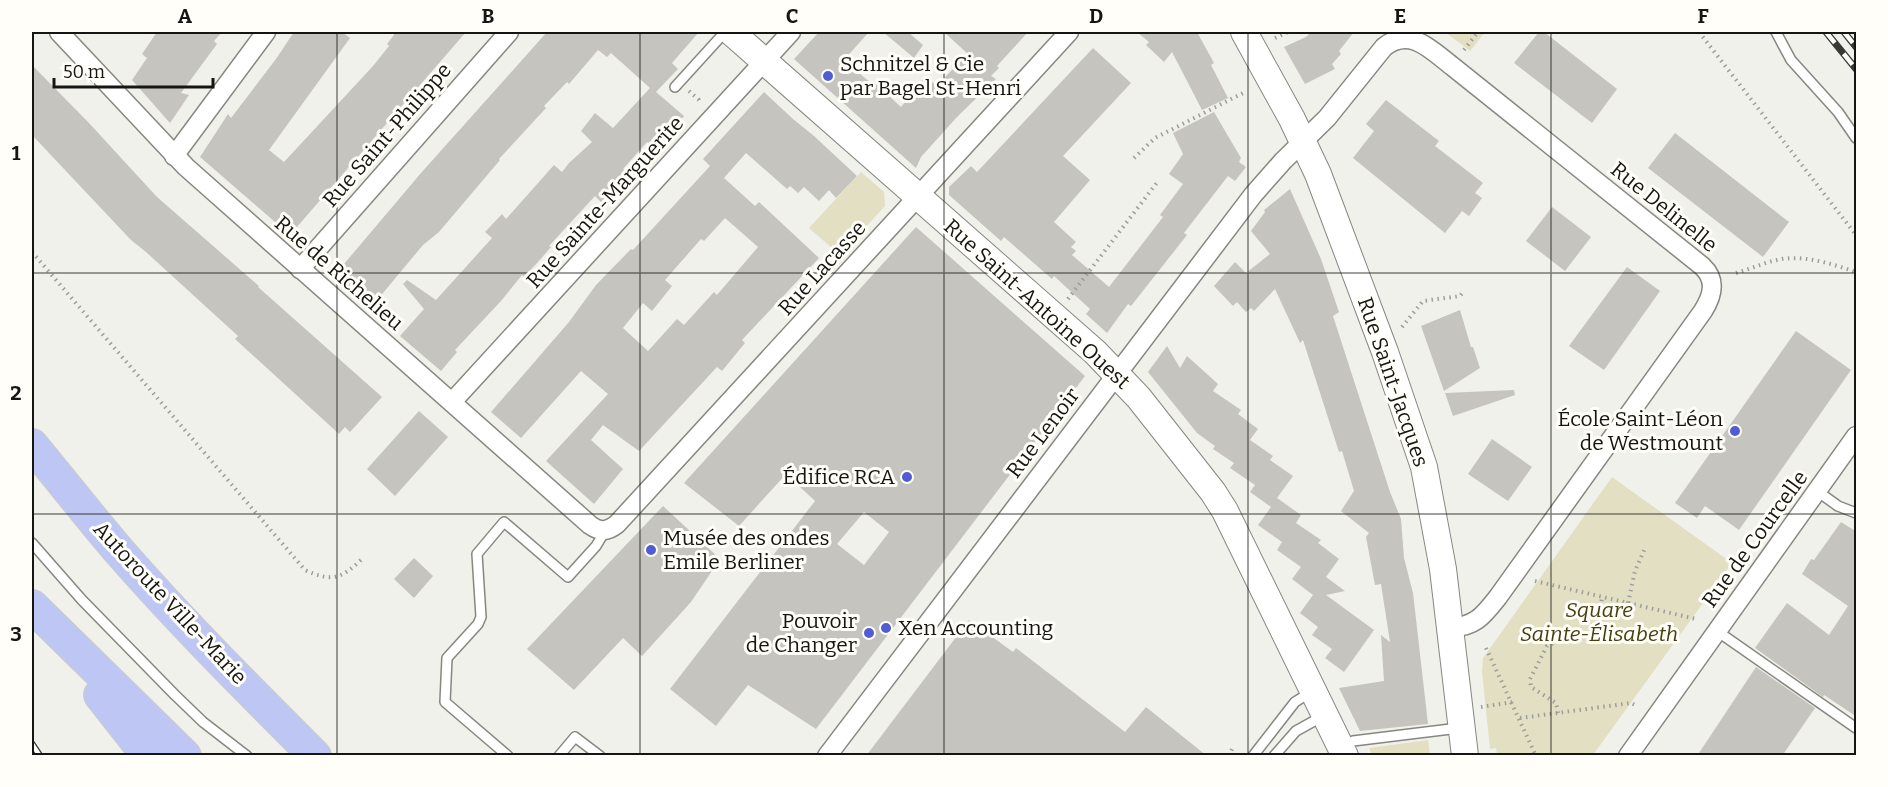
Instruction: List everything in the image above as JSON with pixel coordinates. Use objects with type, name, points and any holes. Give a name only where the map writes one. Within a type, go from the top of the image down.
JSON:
[{"type":"highway","name":"Autoroute Ville-Marie","points":[[32,445],[118,550],[315,756]]},
{"type":"highway","points":[[33,607],[148,756]]},
{"type":"highway","points":[[33,607],[185,756]]},
{"type":"main road","name":"Rue Saint-Antoine Ouest","points":[[731,32],[1117,373],[1195,466],[1225,511],[1342,750]]},
{"type":"main road","name":"Rue Saint-Jacques","points":[[1244,32],[1303,141],[1318,174],[1385,352],[1424,467],[1437,532],[1465,756]]},
{"type":"street","name":"Rue de Richelieu","points":[[59,32],[174,156],[590,525],[605,531]]},
{"type":"street","points":[[174,156],[266,32]]},
{"type":"street","name":"Rue Saint-Philippe","points":[[300,269],[509,32]]},
{"type":"street","name":"Rue Sainte-Marguerite","points":[[452,402],[791,32]]},
{"type":"street","name":"Rue Lacasse","points":[[605,531],[617,524],[1069,32]]},
{"type":"street","name":"Rue Lenoir","points":[[827,756],[1254,195],[1327,118],[1384,47],[1400,39]]},
{"type":"street","name":"Rue Delinelle","points":[[1400,39],[1417,40],[1452,66],[1702,266],[1711,275],[1713,284],[1711,296],[1703,311],[1498,597],[1474,623],[1450,628]]},
{"type":"street","name":"Rue de Courcelle","points":[[1628,756],[1857,436]]},
{"type":"lane","points":[[677,85],[725,32]]},
{"type":"lane","points":[[1776,32],[1791,60],[1838,112],[1857,138]]},
{"type":"lane","points":[[1817,491],[1838,506],[1857,513]]},
{"type":"lane","points":[[508,756],[445,702],[447,658],[482,617],[477,554],[504,522],[568,577],[596,546],[605,531]]},
{"type":"lane","points":[[32,543],[82,600],[150,670],[203,722],[247,756]]},
{"type":"lane","points":[[1717,631],[1857,728]]},
{"type":"lane","points":[[1253,756],[1295,702],[1313,691]]},
{"type":"lane","points":[[1274,756],[1296,731],[1325,715]]},
{"type":"lane","points":[[1342,750],[1353,741],[1462,728]]},
{"type":"lane","points":[[559,756],[575,737],[600,756]]},
{"type":"path","points":[[1275,38],[1288,32]]},
{"type":"path","points":[[1464,50],[1478,32]]},
{"type":"path","points":[[1699,32],[1857,235]]},
{"type":"path","points":[[677,85],[699,100],[701,108]]},
{"type":"path","points":[[1134,158],[1155,138],[1245,92]]},
{"type":"path","points":[[1066,302],[1159,180]]},
{"type":"path","points":[[32,252],[305,570],[320,577],[332,578],[347,573],[361,560]]},
{"type":"path","points":[[1736,273],[1775,260],[1792,258],[1818,261],[1857,272]]},
{"type":"path","points":[[1402,327],[1423,301],[1460,296],[1464,291]]},
{"type":"path","points":[[1628,603],[1635,571],[1646,546]]},
{"type":"path","points":[[1535,581],[1696,619]]},
{"type":"path","points":[[1601,637],[1598,630],[1602,597]]},
{"type":"path","points":[[1558,713],[1556,703],[1531,687],[1530,679],[1547,646],[1565,638],[1581,636],[1598,630]]},
{"type":"path","points":[[1486,648],[1513,702],[1536,756]]},
{"type":"path","points":[[1479,707],[1513,702]]},
{"type":"path","points":[[1520,718],[1635,705]]},
{"type":"path","points":[[1229,756],[1232,749]]},
{"type":"green space","points":[[1445,32],[1485,32],[1470,51]]},
{"type":"green space","points":[[861,172],[884,192],[885,206],[840,255],[809,228]]},
{"type":"green space","name":"Square Sainte-Élisabeth","points":[[1612,477],[1732,563],[1593,755],[1497,755],[1496,748],[1490,749],[1482,672],[1483,658]]},
{"type":"green space","points":[[1428,740],[1430,755],[1372,755],[1369,748]]},
{"type":"building","points":[[157,32],[222,32],[214,41],[217,44],[181,93],[189,95],[170,123],[132,80],[147,58],[142,54]]},
{"type":"building","points":[[294,32],[342,32],[350,38],[269,150],[284,162],[373,66],[389,46],[387,44],[396,32],[466,32],[290,235],[200,157],[228,114],[231,118]]},
{"type":"building","points":[[547,32],[699,32],[672,63],[678,69],[656,92],[684,116],[655,149],[647,142],[623,169],[629,174],[602,203],[595,196],[549,246],[551,247],[538,262],[524,277],[522,275],[455,350],[457,352],[441,371],[400,336],[424,309],[403,284],[407,280],[436,300],[492,238],[485,232],[502,214],[506,219],[554,165],[562,172],[592,142],[581,131],[595,113],[613,128],[650,88],[611,53],[607,57],[598,50],[569,84],[567,82],[544,106],[546,108],[499,159],[439,232],[423,245],[373,305],[363,296],[360,300],[333,277],[421,173]]},
{"type":"building","points":[[819,32],[869,32],[844,60],[872,84],[874,82],[901,107],[924,78],[937,85],[968,54],[944,32],[1028,32],[997,66],[999,68],[991,76],[996,79],[921,157],[916,168],[794,59]]},
{"type":"building","points":[[883,32],[908,32],[923,45],[914,58]]},
{"type":"building","points":[[1137,32],[1197,32],[1214,63],[1211,65],[1228,98],[1202,110],[1172,52],[1164,62],[1146,45],[1149,42]]},
{"type":"building","points":[[1311,32],[1354,32],[1332,64],[1335,69],[1305,84],[1284,47],[1306,37]]},
{"type":"building","points":[[1539,32],[1544,32],[1617,89],[1592,123],[1514,63]]},
{"type":"building","points":[[1093,48],[1131,83],[1063,156],[1090,180],[1054,222],[1076,242],[1071,247],[1076,251],[1072,255],[1109,287],[1163,217],[1160,215],[1183,184],[1169,174],[1183,154],[1173,133],[1214,112],[1241,158],[1239,162],[1246,167],[1235,181],[1228,176],[1184,233],[1187,235],[1131,306],[1128,304],[1107,333],[1086,314],[1090,309],[1054,276],[1052,279],[1004,237],[1001,241],[949,195],[949,187],[971,166],[977,172]]},
{"type":"building","points":[[32,65],[157,197],[382,397],[350,432],[345,427],[339,434],[235,339],[238,336],[131,240],[32,135]]},
{"type":"building","points":[[764,92],[857,176],[836,198],[829,190],[819,201],[804,187],[798,193],[790,186],[787,189],[746,153],[724,178],[755,206],[759,202],[819,258],[742,340],[745,343],[722,371],[717,367],[639,451],[603,425],[591,440],[623,469],[594,504],[546,461],[608,394],[581,371],[521,438],[491,412],[569,322],[596,285],[631,249],[633,250],[710,166],[703,159]],"holes":[[[725,218],[758,247],[717,295],[714,292],[684,325],[677,319],[648,351],[623,328],[643,303],[652,311],[672,286],[665,280],[701,239],[704,241]]]},
{"type":"building","points":[[1386,100],[1439,141],[1435,146],[1483,183],[1475,193],[1482,198],[1469,216],[1462,211],[1445,233],[1353,158],[1374,131],[1366,124]]},
{"type":"building","points":[[1675,133],[1789,222],[1763,257],[1648,168]]},
{"type":"building","points":[[1290,189],[1321,259],[1339,312],[1333,316],[1390,492],[1401,519],[1404,558],[1413,593],[1428,724],[1360,731],[1339,688],[1384,681],[1381,635],[1390,642],[1381,584],[1375,585],[1366,537],[1369,533],[1341,511],[1354,491],[1303,340],[1300,343],[1275,289],[1254,311],[1251,308],[1246,312],[1237,302],[1233,306],[1214,286],[1235,262],[1246,273],[1270,254],[1251,231],[1265,212],[1264,210]]},
{"type":"building","points":[[1552,207],[1591,237],[1565,271],[1526,241]]},
{"type":"building","name":"Édifice RCA","points":[[916,227],[1085,376],[816,729],[748,685],[716,726],[670,689],[815,501],[786,474],[739,526],[684,483]],"holes":[[[864,512],[889,532],[864,565],[837,544]]]},
{"type":"building","points":[[1627,267],[1660,291],[1604,370],[1569,346]]},
{"type":"building","points":[[1460,310],[1480,368],[1444,391],[1421,326]]},
{"type":"building","points":[[1796,331],[1851,370],[1739,530],[1705,506],[1697,518],[1675,503]]},
{"type":"building","points":[[1167,346],[1180,368],[1187,356],[1218,384],[1213,391],[1241,410],[1238,414],[1258,429],[1250,440],[1273,456],[1270,460],[1293,476],[1277,498],[1301,515],[1296,523],[1321,540],[1318,543],[1339,559],[1326,577],[1345,591],[1326,595],[1374,630],[1344,672],[1325,658],[1332,649],[1312,635],[1318,627],[1300,613],[1313,595],[1292,579],[1301,567],[1277,550],[1282,542],[1258,525],[1271,507],[1250,492],[1255,485],[1230,468],[1234,463],[1213,449],[1215,446],[1197,433],[1148,372]]},
{"type":"building","points":[[1514,390],[1515,395],[1453,416],[1445,393]]},
{"type":"building","points":[[419,411],[448,437],[395,496],[367,469]]},
{"type":"building","points":[[1492,439],[1532,467],[1508,501],[1468,474]]},
{"type":"building","points":[[663,506],[720,559],[691,602],[642,656],[623,638],[574,690],[527,649]]},
{"type":"building","points":[[1841,522],[1857,532],[1857,717],[1824,695],[1823,697],[1755,648],[1787,603],[1829,635],[1848,606],[1802,574],[1811,559],[1814,560]]},
{"type":"building","points":[[414,558],[433,576],[414,598],[394,579]]},
{"type":"building","points":[[969,620],[1013,652],[1016,648],[1125,732],[1146,707],[1207,756],[866,756]]},
{"type":"building","points":[[1756,667],[1815,708],[1782,756],[1697,756]]},
{"type":"railway","points":[[1826,32],[1856,69]]},
{"type":"railway","points":[[1844,32],[1856,47]]},
{"type":"railway","points":[[32,744],[40,756]]},
{"type":"place","name":"Schnitzel & Cie par Bagel St-Henri","points":[[828,76]]},
{"type":"place","name":"École Saint-Léon de Westmount","points":[[1735,431]]},
{"type":"place","name":"Édifice RCA","points":[[907,477]]},
{"type":"place","name":"Musée des ondes Emile Berliner","points":[[651,550]]},
{"type":"place","name":"Xen Accounting","points":[[886,628]]},
{"type":"place","name":"Pouvoir de Changer","points":[[869,633]]}]
